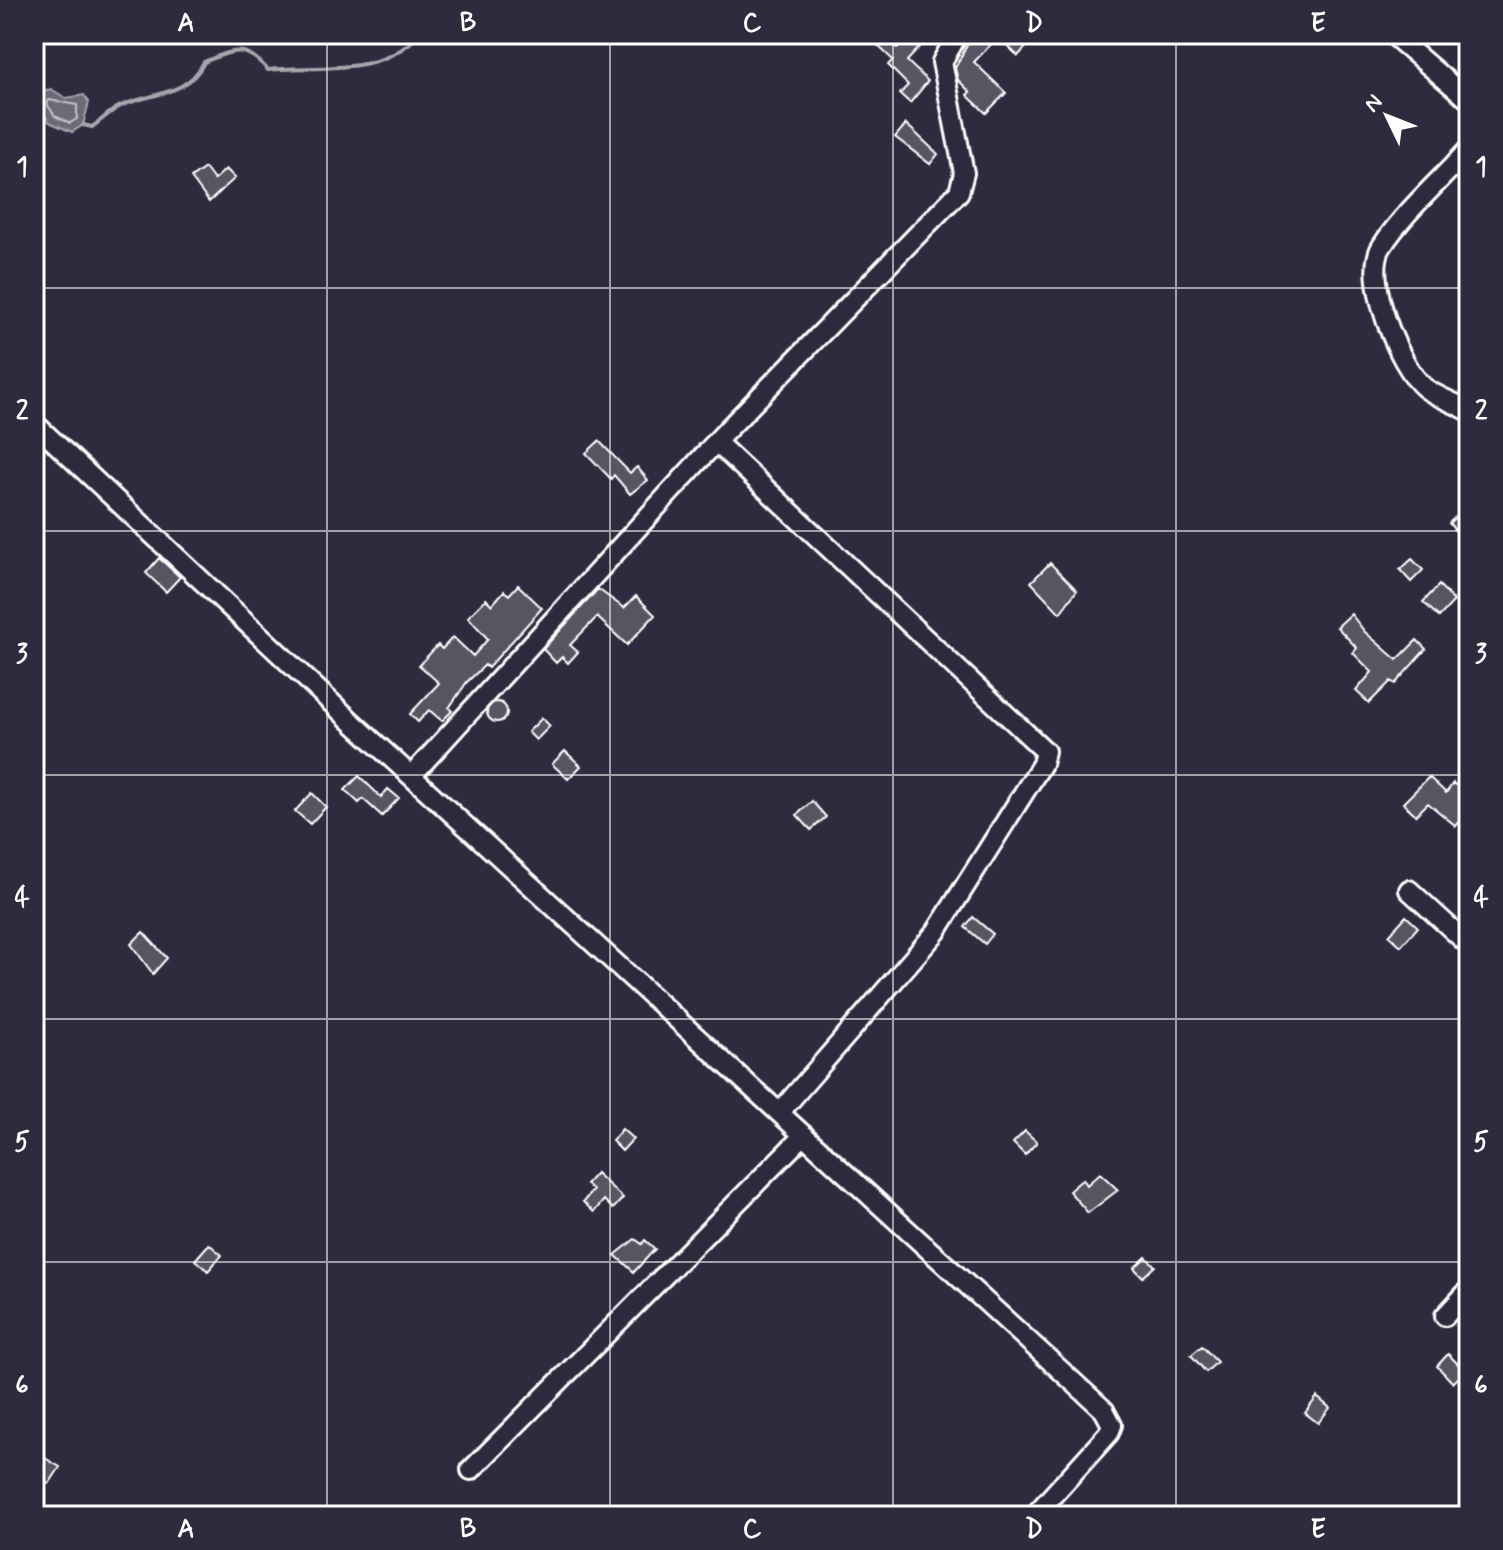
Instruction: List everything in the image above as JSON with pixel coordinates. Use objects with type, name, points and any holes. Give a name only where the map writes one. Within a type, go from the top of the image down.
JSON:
[{"type":"street","points":[[413,774],[716,442],[959,192],[964,173],[942,62],[958,34]]},
{"type":"street","points":[[1392,34],[1469,100]]},
{"type":"street","points":[[1469,149],[1380,248],[1375,284],[1411,372],[1425,387],[1469,411]]},
{"type":"street","points":[[34,423],[320,692],[1104,1410],[1112,1425],[1109,1433],[1034,1516]]},
{"type":"street","points":[[716,442],[1045,751],[1042,764],[936,932],[780,1112]]},
{"type":"street","points":[[1409,890],[1469,945]]},
{"type":"street","points":[[471,1470],[804,1135]]},
{"type":"street","points":[[1445,1316],[1469,1290]]},
{"type":"water","points":[[51,89],[66,98],[84,95],[89,102],[83,125],[72,132],[49,122],[39,105],[41,91]]},
{"type":"building","points":[[973,34],[1038,34],[1018,56],[998,37],[974,62],[1006,93],[986,113],[967,95],[970,92],[958,80],[955,68]]},
{"type":"building","points":[[884,36],[897,48],[909,37],[920,47],[907,61],[928,81],[910,103],[900,94],[908,85],[888,65],[893,60],[876,44]]},
{"type":"building","points":[[906,124],[938,154],[930,164],[895,137]]},
{"type":"building","points":[[205,168],[214,180],[226,169],[235,178],[209,202],[191,178]]},
{"type":"building","points":[[599,441],[630,473],[637,467],[648,480],[630,494],[614,475],[611,479],[586,453]]},
{"type":"building","points":[[1462,511],[1469,525],[1459,535],[1449,523]]},
{"type":"building","points":[[159,558],[180,577],[166,592],[146,573]]},
{"type":"building","points":[[1412,559],[1423,570],[1411,582],[1400,570]]},
{"type":"building","points":[[1050,563],[1077,590],[1060,613],[1031,582]]},
{"type":"building","points":[[518,585],[542,608],[488,668],[485,665],[467,682],[449,708],[452,711],[442,721],[429,710],[418,722],[410,714],[439,683],[419,665],[438,645],[442,649],[453,637],[473,656],[488,639],[468,617],[486,599],[492,605],[504,591],[509,595]]},
{"type":"building","points":[[1439,585],[1454,601],[1439,617],[1423,602]]},
{"type":"building","points":[[598,589],[624,608],[636,596],[655,615],[627,645],[597,617],[570,645],[578,652],[568,663],[562,657],[556,663],[543,649]]},
{"type":"building","points":[[1351,614],[1365,632],[1397,660],[1417,640],[1426,649],[1395,684],[1391,681],[1369,703],[1356,691],[1372,672],[1353,653],[1357,648],[1337,627]]},
{"type":"building","points":[[497,702],[504,705],[507,712],[504,719],[497,722],[490,719],[487,712],[490,705]]},
{"type":"building","points":[[542,718],[550,726],[536,740],[528,732]]},
{"type":"building","points":[[565,751],[581,766],[568,779],[552,764]]},
{"type":"building","points":[[359,776],[381,797],[388,789],[399,798],[382,816],[363,799],[359,803],[345,790]]},
{"type":"building","points":[[1429,777],[1446,793],[1453,783],[1469,796],[1469,811],[1456,826],[1428,803],[1416,815],[1403,803]]},
{"type":"building","points":[[312,793],[326,807],[310,824],[295,811]]},
{"type":"building","points":[[812,801],[826,817],[811,830],[797,815]]},
{"type":"building","points":[[1406,916],[1418,927],[1401,946],[1389,935]]},
{"type":"building","points":[[973,917],[993,934],[985,944],[965,927]]},
{"type":"building","points":[[143,932],[167,958],[153,974],[131,944]]},
{"type":"building","points":[[622,1129],[633,1139],[622,1151],[612,1141]]},
{"type":"building","points":[[1025,1131],[1037,1142],[1025,1155],[1013,1143]]},
{"type":"building","points":[[596,1173],[623,1198],[613,1209],[604,1200],[594,1212],[583,1202],[593,1190],[586,1184]]},
{"type":"building","points":[[1100,1173],[1118,1190],[1088,1213],[1069,1191],[1083,1179],[1087,1185]]},
{"type":"building","points":[[635,1239],[642,1244],[645,1240],[655,1249],[634,1272],[615,1255]]},
{"type":"building","points":[[209,1244],[222,1255],[208,1271],[195,1260]]},
{"type":"building","points":[[1146,1257],[1155,1266],[1143,1277],[1134,1268]]},
{"type":"building","points":[[1202,1346],[1217,1362],[1206,1372],[1191,1355]]},
{"type":"building","points":[[1448,1354],[1465,1371],[1453,1383],[1437,1366]]},
{"type":"building","points":[[1317,1397],[1330,1408],[1318,1423],[1305,1413]]},
{"type":"building","points":[[45,1458],[60,1467],[49,1484],[34,1475]]},
{"type":"waterway","points":[[83,125],[92,127],[119,107],[179,87],[189,81],[204,62],[231,52],[245,52],[268,70],[349,66],[387,57],[404,48],[419,34]]}]
